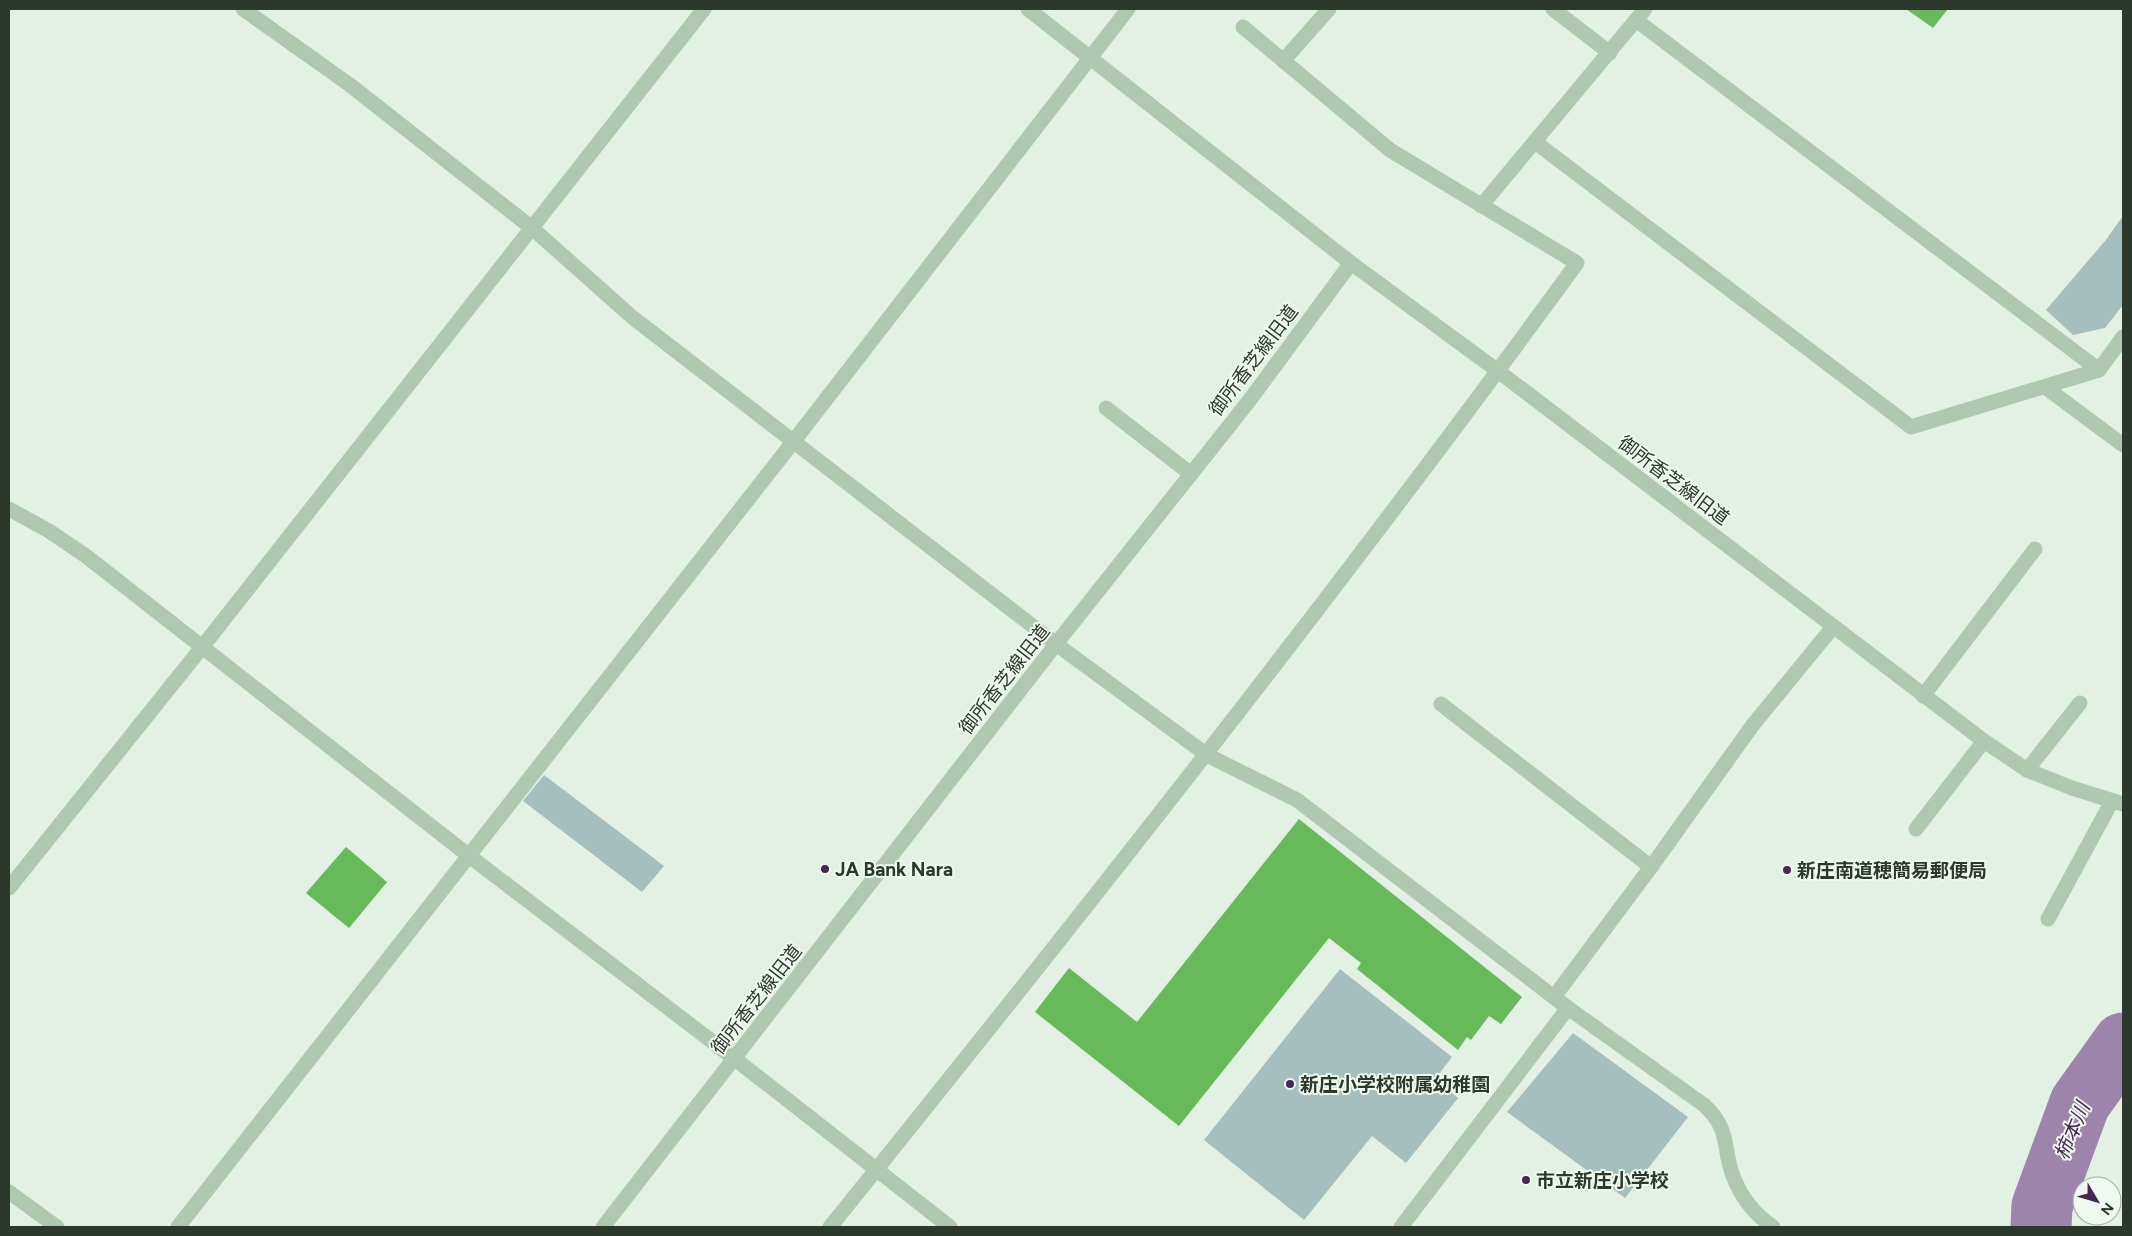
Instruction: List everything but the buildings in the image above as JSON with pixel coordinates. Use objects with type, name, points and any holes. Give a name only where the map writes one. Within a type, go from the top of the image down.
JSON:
[{"type":"street","points":[[243,9],[350,85],[532,228],[632,317],[1056,644],[1207,755],[1297,800],[1568,1008],[1704,1105],[1716,1116],[1723,1130],[1732,1174],[1744,1201],[1773,1227]]},
{"type":"street","points":[[9,888],[203,646],[704,9]]},
{"type":"street","points":[[1028,9],[1352,262]]},
{"type":"street","points":[[178,1227],[468,854],[793,442],[1128,9]]},
{"type":"street","points":[[1283,60],[1329,9]]},
{"type":"street","points":[[1553,9],[1610,53]]},
{"type":"street","points":[[1482,206],[1641,14],[2099,370]]},
{"type":"street","points":[[830,1227],[1207,755],[1498,371],[1577,263],[1390,150],[1243,27]]},
{"type":"street","points":[[1535,142],[1911,427],[2099,370],[2123,337]]},
{"type":"street","name":"御所香芝線旧道","points":[[603,1227],[1056,644],[1249,401],[1352,262],[1984,741],[2027,770],[2072,788],[2118,803]]},
{"type":"street","points":[[2045,387],[2123,445]]},
{"type":"street","points":[[1106,408],[1191,474]]},
{"type":"street","points":[[9,509],[49,531],[86,556],[468,854],[735,1058],[950,1227]]},
{"type":"street","points":[[1923,696],[2035,549]]},
{"type":"street","points":[[1554,997],[1651,867],[1752,726],[1833,627]]},
{"type":"street","points":[[2027,770],[2080,702]]},
{"type":"street","points":[[1441,704],[1651,867]]},
{"type":"street","points":[[1916,829],[1984,741]]},
{"type":"street","points":[[2048,919],[2118,803]]},
{"type":"street","points":[[1401,1227],[1568,1008]]},
{"type":"street","points":[[9,1192],[57,1227]]},
{"type":"shaded area","points":[[2123,216],[2123,305],[2105,328],[2073,335],[2046,310],[2105,241]]},
{"type":"shaded area","points":[[544,775],[664,866],[642,892],[523,801]]},
{"type":"shaded area","points":[[1340,969],[1452,1057],[1435,1079],[1458,1098],[1406,1163],[1372,1136],[1304,1220],[1204,1140]]},
{"type":"shaded area","points":[[1573,1033],[1688,1117],[1625,1198],[1507,1112]]},
{"type":"waterway","name":"柿本川","points":[[2041,1227],[2042,1206],[2080,1103],[2123,1043]]},
{"type":"place","name":"JA Bank Nara","points":[[825,869]]},
{"type":"place","name":"新庄南道穂簡易郵便局","points":[[1787,870]]},
{"type":"place","name":"新庄小学校附属幼稚園","points":[[1290,1084]]},
{"type":"place","name":"市立新庄小学校","points":[[1526,1180]]}]
